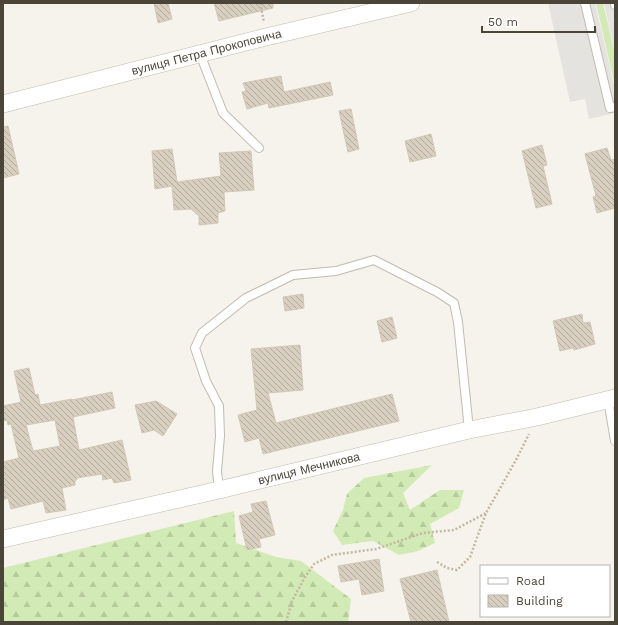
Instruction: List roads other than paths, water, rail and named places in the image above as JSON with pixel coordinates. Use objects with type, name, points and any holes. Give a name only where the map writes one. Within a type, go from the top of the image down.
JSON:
[{"type":"street","name":"вулиця Петра Прокоповича","points":[[3,104],[411,3]]},
{"type":"street","name":"вулиця Мечникова","points":[[3,539],[219,490],[469,430],[537,417],[612,399]]},
{"type":"lane","points":[[585,3],[610,108],[615,107]]},
{"type":"lane","points":[[200,54],[223,113],[259,148]]},
{"type":"lane","points":[[219,490],[217,471],[220,436],[219,406],[206,381],[195,348],[202,333],[246,298],[293,275],[336,271],[374,260],[437,292],[454,303],[458,322],[469,430]]},
{"type":"lane","points":[[612,399],[615,441]]}]
